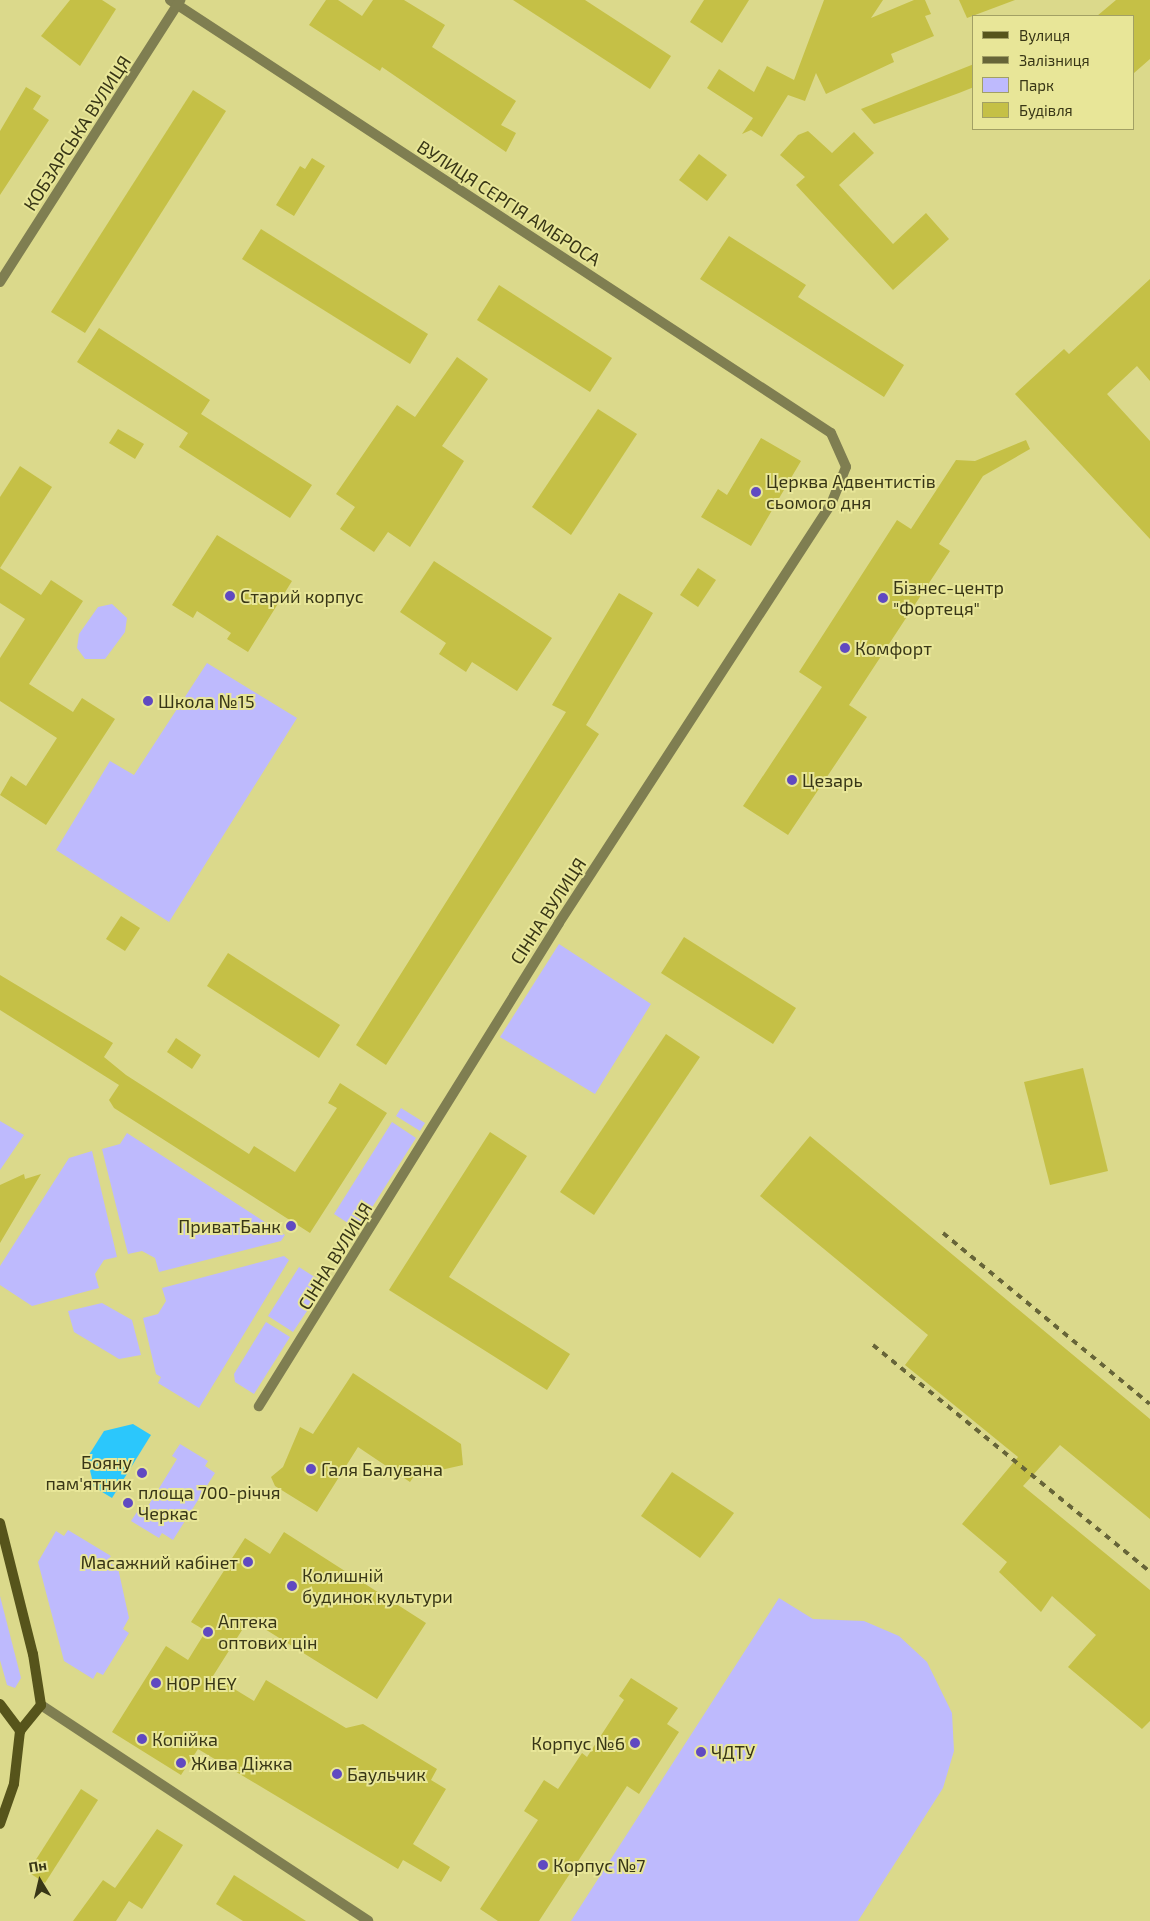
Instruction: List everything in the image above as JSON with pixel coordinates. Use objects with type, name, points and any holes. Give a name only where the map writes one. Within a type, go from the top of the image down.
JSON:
[{"type":"main road","points":[[0,1523],[33,1654],[41,1705],[20,1731],[14,1784],[0,1824]]},
{"type":"main road","points":[[0,1704],[20,1731]]},
{"type":"street","name":"КОБЗАРСЬКА ВУЛИЦЯ","points":[[0,282],[176,2]]},
{"type":"street","name":"ВУЛИЦЯ СЕРГІЯ АМБРОСА","points":[[176,2],[831,433]]},
{"type":"street","name":"СІННА ВУЛИЦЯ","points":[[259,1406],[554,931],[831,504],[846,467],[831,433]]},
{"type":"street","points":[[41,1705],[368,1921]]},
{"type":"green space","points":[[112,604],[127,618],[125,632],[105,659],[85,659],[77,648],[79,634],[98,607]]},
{"type":"green space","points":[[207,663],[297,718],[169,922],[56,850],[110,761],[134,775]]},
{"type":"green space","points":[[559,944],[651,1004],[595,1094],[500,1037]]},
{"type":"green space","points":[[401,1108],[425,1123],[420,1131],[396,1116]]},
{"type":"green space","points":[[0,1121],[24,1135],[0,1170]]},
{"type":"green space","points":[[392,1122],[416,1138],[364,1220],[351,1225],[334,1214]]},
{"type":"green space","points":[[127,1133],[285,1235],[281,1241],[159,1272],[155,1258],[142,1251],[128,1254],[102,1149],[120,1144]]},
{"type":"green space","points":[[92,1151],[117,1257],[104,1260],[95,1274],[99,1288],[32,1306],[0,1285],[0,1266],[69,1158]]},
{"type":"green space","points":[[284,1256],[289,1260],[199,1408],[158,1383],[161,1377],[156,1374],[143,1318],[158,1314],[166,1301],[162,1288]]},
{"type":"green space","points":[[299,1267],[324,1283],[317,1282],[307,1298],[313,1302],[293,1332],[268,1316]]},
{"type":"green space","points":[[102,1303],[132,1320],[141,1355],[119,1359],[74,1332],[68,1311]]},
{"type":"green space","points":[[266,1322],[290,1337],[254,1394],[235,1382],[234,1374]]},
{"type":"green space","points":[[180,1444],[208,1461],[205,1466],[215,1473],[173,1540],[162,1533],[159,1538],[131,1521],[139,1509],[145,1511],[177,1459],[172,1456]]},
{"type":"green space","points":[[68,1530],[111,1556],[107,1561],[118,1568],[129,1618],[123,1629],[129,1633],[103,1675],[97,1672],[93,1679],[64,1661],[38,1562],[56,1531],[64,1536]]},
{"type":"green space","points":[[0,1596],[21,1678],[15,1688],[7,1685],[0,1660]]},
{"type":"green space","points":[[779,1598],[813,1619],[864,1621],[899,1636],[927,1662],[952,1713],[954,1751],[943,1788],[858,1921],[571,1921]]},
{"type":"water","points":[[133,1424],[151,1435],[112,1498],[94,1487],[87,1458],[104,1431]]},
{"type":"building","points":[[70,0],[102,0],[116,9],[80,66],[41,36]]},
{"type":"building","points":[[326,0],[338,0],[362,16],[373,0],[404,0],[445,25],[432,47],[516,101],[501,125],[516,133],[506,152],[382,67],[380,71],[309,25]]},
{"type":"building","points":[[513,0],[585,0],[671,56],[650,89]]},
{"type":"building","points":[[704,0],[749,0],[722,43],[690,22]]},
{"type":"building","points":[[824,0],[883,0],[871,18],[914,0],[925,0],[931,14],[925,16],[934,36],[891,54],[894,62],[826,94],[816,73],[805,101],[788,95],[762,137],[751,130],[742,134],[753,118],[707,88],[719,69],[754,92],[767,66],[794,80]]},
{"type":"building","points":[[959,0],[1015,0],[972,15],[967,18]]},
{"type":"building","points":[[1116,0],[1150,0],[1150,59],[1135,72],[1135,15],[1098,15]]},
{"type":"building","points":[[972,65],[972,88],[959,93],[874,124],[861,109]]},
{"type":"building","points":[[26,87],[41,96],[33,109],[49,120],[0,195],[0,131]]},
{"type":"building","points":[[193,90],[226,111],[85,333],[51,312]]},
{"type":"building","points":[[808,131],[832,153],[854,132],[874,153],[839,185],[893,244],[926,213],[949,239],[893,290],[796,185],[805,177],[780,155],[798,135]]},
{"type":"building","points":[[699,154],[727,175],[707,201],[679,180]]},
{"type":"building","points":[[312,158],[325,166],[294,216],[276,205],[300,166],[305,169]]},
{"type":"building","points":[[261,229],[428,334],[410,364],[242,259]]},
{"type":"building","points":[[729,236],[806,285],[798,297],[904,365],[884,397],[700,279]]},
{"type":"building","points":[[1150,279],[1150,381],[1137,366],[1107,394],[1150,441],[1150,539],[1015,394],[1064,349],[1069,354]]},
{"type":"building","points":[[499,285],[612,358],[590,392],[477,320]]},
{"type":"building","points":[[99,328],[210,400],[201,414],[312,485],[290,518],[179,447],[188,433],[77,362]]},
{"type":"building","points":[[457,357],[488,379],[442,446],[464,461],[410,547],[388,532],[374,552],[340,529],[355,507],[336,494],[397,405],[415,417]]},
{"type":"building","points":[[598,409],[637,434],[571,535],[532,507]]},
{"type":"building","points":[[118,429],[144,444],[135,459],[109,443]]},
{"type":"building","name":"Церква Адвентистів сьомого дня","points":[[761,438],[801,461],[751,546],[701,517],[718,489],[727,495]]},
{"type":"building","name":"Бізнес-центр \"Фортеця\"","points":[[1026,440],[1030,449],[983,476],[939,544],[950,551],[849,705],[867,717],[788,835],[743,806],[822,687],[799,672],[897,520],[911,529],[956,460],[975,461]]},
{"type":"building","points":[[20,466],[52,487],[0,568],[0,497]]},
{"type":"building","name":"Старий корпус","points":[[217,535],[292,581],[248,652],[227,639],[231,633],[197,611],[193,618],[172,605]]},
{"type":"building","points":[[434,561],[552,638],[517,691],[472,662],[466,672],[439,654],[446,643],[400,612]]},
{"type":"building","points":[[0,568],[41,595],[51,580],[83,601],[29,684],[73,712],[82,698],[115,719],[46,825],[0,795],[11,776],[26,786],[57,738],[0,701],[0,658],[25,619],[0,603]]},
{"type":"building","points":[[698,568],[716,580],[698,607],[680,595]]},
{"type":"building","points":[[619,593],[653,613],[586,725],[599,734],[386,1065],[356,1045],[566,712],[552,705]]},
{"type":"building","points":[[121,916],[140,928],[125,951],[106,939]]},
{"type":"building","points":[[684,937],[796,1008],[773,1044],[661,973]]},
{"type":"building","points":[[228,953],[340,1025],[319,1058],[207,986]]},
{"type":"building","points":[[0,975],[113,1043],[104,1057],[126,1075],[249,1154],[254,1146],[295,1172],[337,1108],[328,1103],[340,1083],[387,1113],[310,1233],[114,1108],[109,1100],[119,1085],[0,1010]]},
{"type":"building","points":[[666,1034],[700,1057],[594,1215],[560,1192]]},
{"type":"building","points":[[176,1038],[201,1055],[192,1069],[167,1052]]},
{"type":"building","points":[[1083,1068],[1108,1171],[1050,1185],[1024,1082]]},
{"type":"building","points":[[490,1132],[527,1156],[449,1277],[570,1354],[547,1390],[389,1290]]},
{"type":"building","points":[[810,1136],[1150,1419],[1150,1519],[1060,1445],[1023,1486],[1150,1590],[1150,1721],[1142,1729],[1068,1667],[1096,1635],[1052,1596],[1041,1612],[999,1572],[1007,1562],[962,1524],[1018,1457],[905,1365],[928,1335],[760,1196]]},
{"type":"building","points":[[24,1174],[25,1179],[41,1174],[0,1243],[0,1185]]},
{"type":"building","points":[[353,1373],[461,1444],[463,1465],[414,1476],[410,1482],[358,1447],[317,1512],[275,1486],[271,1477],[283,1467],[300,1427],[313,1434]]},
{"type":"building","points":[[672,1472],[734,1513],[700,1558],[641,1516]]},
{"type":"building","points":[[284,1532],[426,1623],[377,1699],[249,1619],[213,1676],[254,1701],[266,1680],[346,1728],[363,1724],[437,1769],[431,1780],[446,1789],[413,1844],[450,1867],[441,1882],[403,1860],[398,1869],[198,1749],[181,1775],[112,1732],[166,1646],[188,1660],[206,1631],[191,1622],[245,1538],[270,1554]]},
{"type":"building","points":[[631,1678],[678,1708],[667,1724],[679,1732],[639,1794],[627,1786],[539,1921],[498,1921],[480,1909],[538,1820],[524,1811],[544,1780],[558,1789],[582,1753],[587,1757],[624,1700],[619,1696]]},
{"type":"building","points":[[81,1789],[98,1800],[45,1883],[28,1872]]},
{"type":"building","points":[[157,1829],[183,1845],[142,1909],[129,1901],[116,1921],[73,1921],[103,1880],[115,1888]]},
{"type":"building","points":[[234,1875],[306,1921],[243,1921],[216,1904]]},
{"type":"railway","points":[[943,1233],[1150,1404]]},
{"type":"railway","points":[[873,1345],[1150,1572]]},
{"type":"place","name":"Церква Адвентистів сьомого дня","points":[[756,492]]},
{"type":"place","name":"Старий корпус","points":[[230,596]]},
{"type":"place","name":"Бізнес-центр \"Фортеця\"","points":[[883,598]]},
{"type":"place","name":"Комфорт","points":[[845,648]]},
{"type":"place","name":"Школа №15","points":[[148,701]]},
{"type":"place","name":"Цезарь","points":[[792,780]]},
{"type":"place","name":"ПриватБанк","points":[[291,1226]]},
{"type":"place","name":"Галя Балувана","points":[[311,1469]]},
{"type":"place","name":"Бояну пам'ятник","points":[[142,1473]]},
{"type":"place","name":"площа 700-річчя Черкас","points":[[128,1503]]},
{"type":"place","name":"Масажний кабінет","points":[[248,1562]]},
{"type":"place","name":"Колишній будинок культури","points":[[292,1586]]},
{"type":"place","name":"Аптека оптових цін","points":[[208,1632]]},
{"type":"place","name":"HOP HEY","points":[[156,1683]]},
{"type":"place","name":"Копійка","points":[[142,1739]]},
{"type":"place","name":"Корпус №6","points":[[635,1743]]},
{"type":"place","name":"ЧДТУ","points":[[701,1752]]},
{"type":"place","name":"Жива Діжка","points":[[181,1763]]},
{"type":"place","name":"Баульчик","points":[[337,1774]]},
{"type":"place","name":"Корпус №7","points":[[543,1865]]}]
